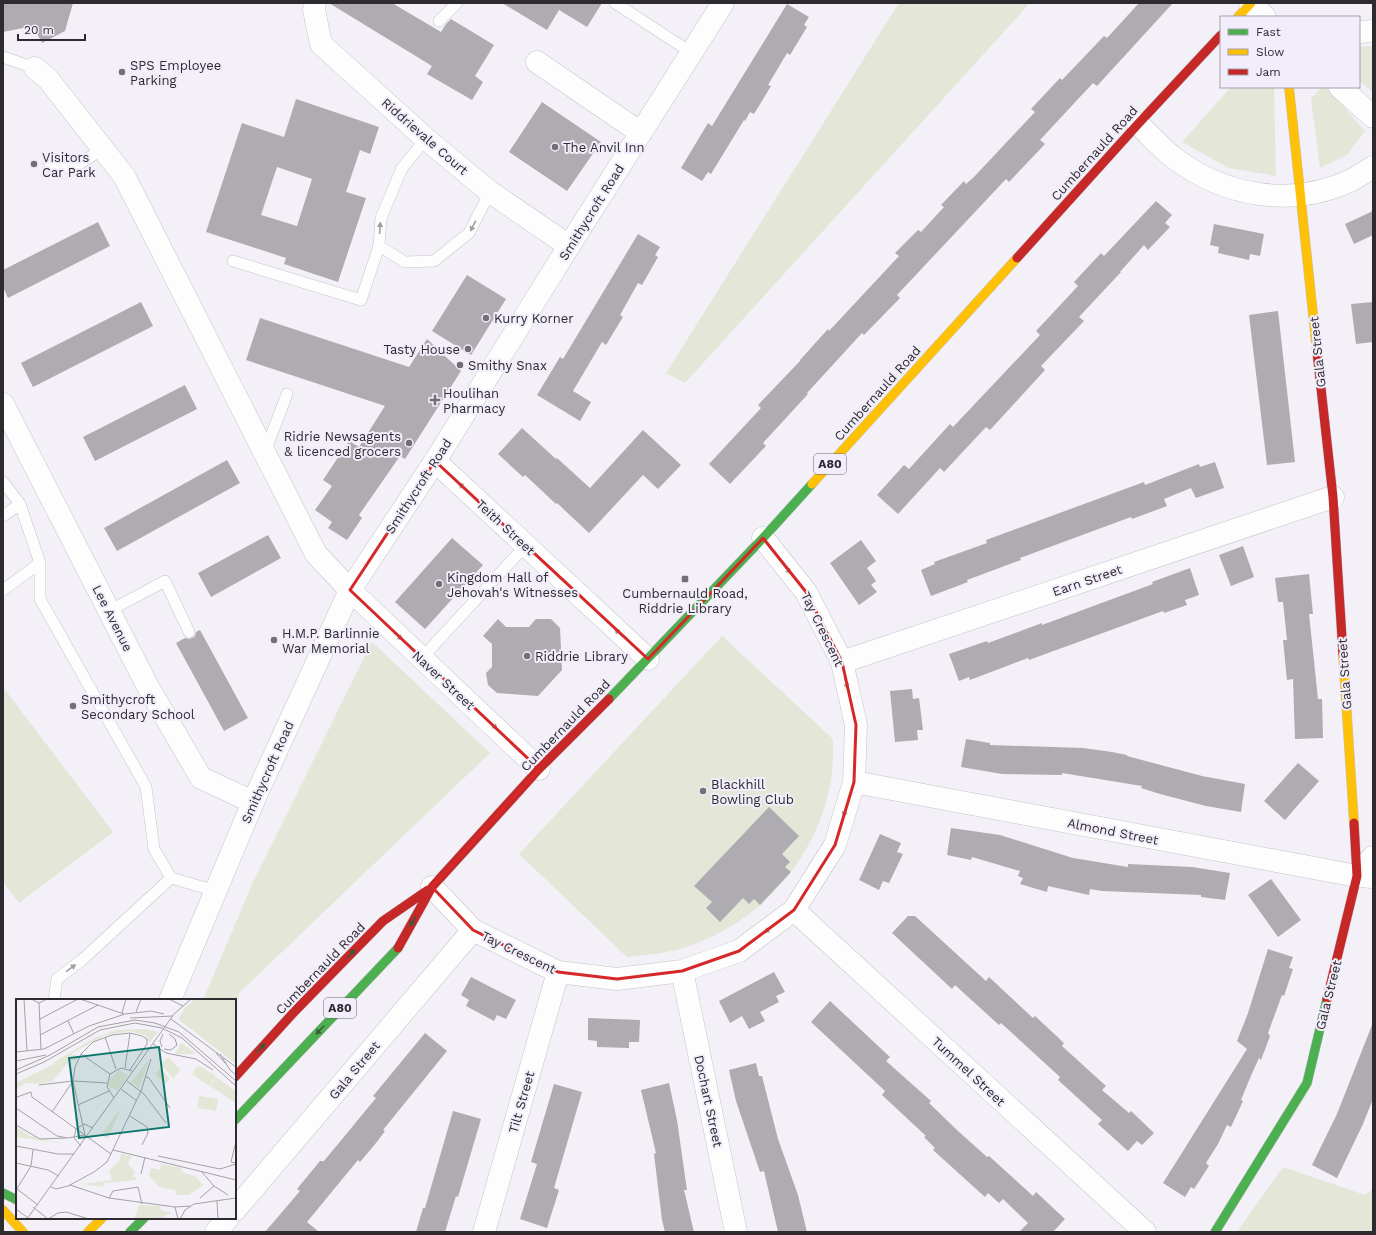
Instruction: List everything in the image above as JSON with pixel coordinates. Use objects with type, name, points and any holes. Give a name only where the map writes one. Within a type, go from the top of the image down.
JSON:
[{"type":"main road","points":[[1239,16],[1250,3]]},
{"type":"main road","name":"Cumbernauld Road","points":[[236,1076],[295,1011],[383,921],[432,887],[539,769],[648,659],[763,538],[1138,124],[1220,36]]},
{"type":"main road","name":"Gala Street","points":[[1215,1232],[1307,1083],[1365,876],[1333,497],[1289,88]]},
{"type":"main road","name":"Cumbernauld Road","points":[[236,1119],[400,946],[432,887]]},
{"type":"main road","points":[[3,1193],[16,1200]]},
{"type":"main road","points":[[3,1210],[23,1232]]},
{"type":"main road","points":[[88,1232],[101,1219]]},
{"type":"main road","points":[[130,1232],[143,1219]]},
{"type":"street","name":"Riddrievale Court","points":[[315,3],[314,10],[321,44],[426,139],[490,192],[569,246]]},
{"type":"street","name":"Smithycroft Road","points":[[170,999],[253,802],[350,590],[435,461],[723,3]]},
{"type":"street","points":[[1250,3],[1264,16]]},
{"type":"street","points":[[1360,32],[1373,31]]},
{"type":"street","points":[[537,62],[641,133]]},
{"type":"street","name":"Naver Street","points":[[35,68],[48,79],[124,176],[316,554],[350,590],[539,769]]},
{"type":"street","points":[[1341,88],[1373,117]]},
{"type":"street","points":[[1138,124],[1173,157],[1198,174],[1221,185],[1269,196],[1300,195],[1324,190],[1353,180],[1373,167]]},
{"type":"street","name":"Lee Avenue","points":[[3,404],[147,685],[201,778],[253,802]]},
{"type":"street","name":"Teith Street","points":[[435,461],[648,659]]},
{"type":"street","name":"Earn Street","points":[[842,662],[1333,497]]},
{"type":"street","name":"Tay Crescent","points":[[432,887],[473,930],[558,972],[617,979],[682,971],[738,951],[794,910],[835,845],[854,782],[856,725],[842,662],[806,592],[763,538]]},
{"type":"street","name":"Almond Street","points":[[854,782],[1365,876]]},
{"type":"street","points":[[1365,876],[1373,857]]},
{"type":"street","name":"Tummel Street","points":[[794,910],[1145,1232]]},
{"type":"street","name":"Gala Street","points":[[236,1209],[473,930]]},
{"type":"street","name":"Dochart Street","points":[[682,971],[736,1232]]},
{"type":"street","name":"Tilt Street","points":[[484,1232],[558,972]]},
{"type":"street","points":[[216,1232],[227,1219]]},
{"type":"lane","points":[[439,21],[457,3]]},
{"type":"lane","points":[[615,3],[692,53]]},
{"type":"lane","points":[[3,57],[35,68]]},
{"type":"lane","points":[[233,260],[361,300],[379,246],[381,218],[402,168],[426,139]]},
{"type":"lane","points":[[49,162],[72,169],[102,149]]},
{"type":"lane","points":[[379,246],[405,262],[434,261],[469,233],[490,192]]},
{"type":"lane","points":[[265,453],[287,394]]},
{"type":"lane","points":[[3,482],[20,504],[40,563],[40,599],[146,787],[154,849],[171,878],[216,891]]},
{"type":"lane","points":[[3,516],[20,504]]},
{"type":"lane","points":[[422,658],[526,545]]},
{"type":"lane","points":[[3,590],[40,563]]},
{"type":"lane","points":[[109,611],[164,581],[189,632]]},
{"type":"lane","points":[[54,999],[57,979],[82,960],[171,878]]},
{"type":"highlighted area","points":[[435,461],[648,659],[763,538],[806,592],[842,662],[856,725],[854,782],[835,845],[794,910],[739,951],[682,971],[617,979],[558,972],[473,930],[432,887],[539,769],[350,590]]},
{"type":"shaded area","points":[[899,3],[1030,3],[685,383],[666,373]]},
{"type":"shaded area","points":[[1373,46],[1373,92],[1360,82],[1360,47]]},
{"type":"shaded area","points":[[1230,88],[1274,88],[1276,176],[1229,168],[1182,142]]},
{"type":"shaded area","points":[[1321,88],[1327,88],[1365,131],[1347,155],[1320,168],[1311,99]]},
{"type":"shaded area","name":"Blackhill Bowling Club","points":[[722,636],[833,739],[833,766],[831,782],[824,810],[813,836],[799,861],[782,883],[762,903],[740,921],[716,935],[689,946],[666,952],[627,957],[519,854]]},
{"type":"shaded area","points":[[372,642],[490,753],[239,993],[236,1005],[236,999],[203,999],[253,882]]},
{"type":"shaded area","points":[[3,687],[113,832],[19,903],[3,882]]},
{"type":"shaded area","points":[[1283,1167],[1365,1195],[1373,1189],[1373,1232],[1237,1232]]},
{"type":"building","points":[[3,3],[73,3],[65,31],[42,43],[33,26],[3,32]]},
{"type":"building","points":[[329,3],[392,3],[441,32],[451,19],[494,45],[475,76],[483,82],[472,100],[427,74],[432,66]]},
{"type":"building","points":[[502,3],[602,3],[587,27],[559,10],[547,30]]},
{"type":"building","points":[[1139,3],[1173,3],[1097,86],[1093,83],[1040,140],[1045,144],[1009,182],[1006,179],[897,295],[900,298],[864,335],[862,333],[763,443],[766,446],[730,484],[709,464],[761,408],[758,405],[828,329],[829,331],[899,256],[895,253],[918,230],[921,232],[944,207],[941,205],[964,181],[966,184],[974,177],[1035,112],[1031,109],[1060,78],[1062,80],[1104,36],[1107,38]]},
{"type":"building","points":[[787,4],[809,17],[804,25],[807,27],[790,55],[787,53],[768,85],[771,86],[754,114],[750,112],[711,174],[708,172],[702,181],[681,168],[708,123],[712,126]]},
{"type":"building","points":[[296,99],[379,127],[370,154],[360,150],[346,192],[366,198],[338,282],[284,264],[286,258],[206,232],[242,123],[284,137]],"holes":[[[277,167],[312,179],[297,226],[261,215]]]},
{"type":"building","name":"The Anvil Inn","points":[[542,102],[601,142],[567,191],[509,152]]},
{"type":"building","points":[[1156,201],[1172,215],[1165,223],[1170,227],[1148,250],[1144,245],[1079,317],[1084,321],[1041,366],[1045,370],[990,430],[986,427],[944,472],[940,468],[898,514],[877,495],[904,465],[909,469],[950,424],[953,427],[1040,335],[1036,331],[1078,286],[1074,282],[1101,253],[1104,256]]},
{"type":"building","points":[[1373,211],[1373,235],[1354,244],[1345,224]]},
{"type":"building","points":[[98,222],[110,246],[8,298],[3,287],[3,270]]},
{"type":"building","points":[[1214,224],[1264,234],[1260,256],[1250,254],[1249,260],[1218,253],[1219,247],[1210,245]]},
{"type":"building","points":[[638,234],[660,247],[655,255],[658,257],[642,285],[638,283],[620,315],[623,317],[606,345],[602,342],[573,391],[591,402],[580,421],[537,395],[560,357],[563,359]]},
{"type":"building","points":[[467,275],[506,299],[471,355],[432,331]]},
{"type":"building","points":[[141,302],[153,326],[33,387],[21,363]]},
{"type":"building","points":[[1373,302],[1373,342],[1356,344],[1351,304]]},
{"type":"building","points":[[1278,311],[1295,462],[1267,465],[1249,315]]},
{"type":"building","points":[[260,318],[409,367],[427,339],[461,371],[405,459],[400,456],[359,515],[362,518],[347,540],[328,528],[332,522],[315,510],[332,486],[323,480],[349,441],[359,447],[385,406],[246,360]]},
{"type":"building","points":[[185,385],[197,409],[95,461],[83,437]]},
{"type":"building","points":[[522,428],[590,488],[643,430],[681,465],[658,489],[643,475],[589,533],[525,475],[523,477],[498,454]]},
{"type":"building","points":[[227,460],[240,483],[117,551],[104,528]]},
{"type":"building","points":[[1215,462],[1224,488],[1196,498],[1191,488],[1164,499],[1167,506],[1132,519],[1131,517],[1020,558],[1021,560],[967,580],[968,582],[931,596],[921,570],[935,564],[934,562],[987,543],[986,540],[1144,482],[1145,485],[1199,464],[1200,467]]},
{"type":"building","points":[[268,535],[281,558],[211,597],[198,573]]},
{"type":"building","name":"Kingdom Hall of Jehovah's Witnesses","points":[[452,538],[483,565],[425,629],[395,602]]},
{"type":"building","points":[[861,540],[876,561],[867,568],[876,581],[871,585],[877,592],[859,605],[830,563]]},
{"type":"building","points":[[1243,546],[1254,577],[1231,586],[1219,555]]},
{"type":"building","points":[[1190,568],[1199,595],[1185,600],[1187,605],[1164,613],[1163,611],[970,680],[969,677],[959,681],[949,654],[987,641],[988,643],[1042,623],[1042,625],[1153,584],[1152,582]]},
{"type":"building","points":[[1309,574],[1313,614],[1309,614],[1318,699],[1322,699],[1323,738],[1295,739],[1293,679],[1287,680],[1283,640],[1287,640],[1283,602],[1278,602],[1275,578]]},
{"type":"building","name":"Riddrie Library","points":[[498,619],[506,627],[529,627],[536,619],[551,619],[560,628],[562,670],[538,696],[497,693],[488,685],[486,673],[492,667],[492,644],[483,636]]},
{"type":"building","points":[[200,630],[248,718],[224,731],[176,643],[185,638],[192,638],[195,636],[196,632]]},
{"type":"building","points":[[912,689],[913,699],[919,698],[923,730],[917,730],[918,740],[895,742],[890,691]]},
{"type":"building","points":[[966,739],[990,743],[990,745],[1083,748],[1112,752],[1202,776],[1245,784],[1241,812],[1206,806],[1160,794],[1141,788],[1142,786],[1062,773],[1062,775],[1002,774],[961,767]]},
{"type":"building","points":[[1298,763],[1319,781],[1285,820],[1264,801]]},
{"type":"building","points":[[769,807],[799,836],[782,854],[790,862],[785,867],[791,872],[760,905],[754,899],[749,904],[743,898],[720,922],[706,908],[712,902],[694,886]]},
{"type":"building","points":[[951,828],[1000,835],[1073,858],[1128,867],[1128,864],[1192,867],[1230,873],[1225,900],[1201,897],[1201,895],[1102,891],[1090,889],[1089,895],[1048,886],[1047,892],[1020,884],[1023,878],[1018,876],[1020,871],[972,857],[971,860],[947,855]]},
{"type":"building","points":[[880,834],[901,843],[897,852],[903,854],[889,883],[883,881],[879,890],[859,880]]},
{"type":"building","points":[[1271,879],[1301,920],[1278,937],[1248,895]]},
{"type":"building","points":[[908,916],[915,916],[986,981],[989,977],[1033,1018],[1035,1016],[1064,1043],[1062,1046],[1106,1086],[1102,1090],[1129,1113],[1131,1111],[1154,1133],[1142,1145],[1137,1141],[1128,1151],[1098,1124],[1102,1120],[1058,1080],[1060,1077],[1001,1023],[999,1025],[955,985],[952,989],[892,933]]},
{"type":"building","points":[[1268,949],[1293,957],[1289,968],[1293,969],[1284,996],[1282,995],[1268,1033],[1270,1036],[1261,1060],[1259,1058],[1241,1100],[1243,1101],[1231,1127],[1227,1125],[1218,1144],[1206,1163],[1209,1166],[1194,1189],[1191,1187],[1185,1197],[1163,1183],[1247,1049],[1237,1041],[1248,1013]]},
{"type":"building","points":[[774,972],[785,992],[776,996],[779,1002],[760,1012],[765,1021],[749,1029],[742,1016],[730,1023],[719,1001]]},
{"type":"building","points":[[471,977],[516,1000],[506,1019],[497,1015],[494,1021],[466,1006],[469,1000],[461,995]]},
{"type":"building","points":[[830,1001],[890,1057],[886,1061],[931,1101],[929,1103],[958,1131],[987,1157],[989,1156],[1033,1196],[1036,1192],[1065,1219],[1053,1232],[1019,1232],[1028,1223],[1003,1199],[999,1203],[988,1193],[985,1197],[933,1150],[935,1148],[924,1137],[926,1136],[882,1095],[885,1091],[811,1022]]},
{"type":"building","points":[[588,1018],[640,1020],[639,1042],[629,1042],[629,1048],[597,1047],[597,1041],[588,1040]]},
{"type":"building","points":[[1372,1025],[1373,1099],[1363,1124],[1337,1178],[1312,1165],[1337,1114]]},
{"type":"building","points":[[425,1033],[447,1051],[383,1130],[385,1131],[376,1143],[360,1162],[358,1160],[307,1222],[319,1232],[265,1232],[300,1191],[297,1189],[320,1161],[324,1161],[376,1098],[373,1096]]},
{"type":"building","points":[[756,1063],[759,1076],[762,1076],[778,1139],[798,1195],[807,1232],[778,1232],[764,1171],[760,1172],[736,1101],[729,1070]]},
{"type":"building","points":[[669,1083],[677,1120],[687,1190],[684,1190],[694,1232],[665,1232],[662,1220],[654,1154],[656,1153],[641,1090]]},
{"type":"building","points":[[554,1084],[582,1092],[554,1188],[559,1190],[547,1228],[520,1219],[537,1164],[531,1162]]},
{"type":"building","points":[[453,1111],[481,1119],[458,1197],[456,1196],[445,1232],[416,1232],[423,1208],[425,1208]]},
{"type":"traffic: fast","points":[[609,699],[763,538],[812,484]]},
{"type":"traffic: fast","points":[[236,1119],[398,948]]},
{"type":"traffic: fast","points":[[1215,1232],[1307,1083],[1327,999]]},
{"type":"traffic: fast","points":[[3,1193],[16,1200]]},
{"type":"traffic: fast","points":[[130,1232],[143,1219]]},
{"type":"traffic: slow","points":[[1239,16],[1251,3]]},
{"type":"traffic: slow","points":[[1289,88],[1317,352]]},
{"type":"traffic: slow","points":[[812,484],[1017,258]]},
{"type":"traffic: slow","points":[[1343,654],[1354,823]]},
{"type":"traffic: slow","points":[[3,1210],[23,1232]]},
{"type":"traffic: slow","points":[[88,1232],[101,1219]]},
{"type":"traffic: jam","points":[[1017,258],[1220,36]]},
{"type":"traffic: jam","points":[[1317,352],[1333,497],[1343,654]]},
{"type":"traffic: jam","points":[[398,948],[432,887],[539,769],[609,699]]},
{"type":"traffic: jam","points":[[1327,999],[1357,876],[1354,823]]},
{"type":"traffic: jam","points":[[236,1076],[295,1011],[383,921],[428,890]]},
{"type":"place","name":"SPS Employee Parking","points":[[122,72]]},
{"type":"place","name":"The Anvil Inn","points":[[555,147]]},
{"type":"place","name":"Visitors Car Park","points":[[34,164]]},
{"type":"place","name":"Kurry Korner","points":[[486,318]]},
{"type":"place","name":"Tasty House","points":[[468,349]]},
{"type":"place","name":"Smithy Snax","points":[[460,365]]},
{"type":"place","name":"Houlihan Pharmacy","points":[[435,400]]},
{"type":"place","name":"Ridrie Newsagents & licenced grocers","points":[[409,443]]},
{"type":"place","name":"Cumbernauld Road, Riddrie Library","points":[[685,579]]},
{"type":"place","name":"Kingdom Hall of Jehovah's Witnesses","points":[[439,584]]},
{"type":"place","name":"H.M.P. Barlinnie War Memorial","points":[[274,640]]},
{"type":"place","name":"Riddrie Library","points":[[527,656]]},
{"type":"place","name":"Smithycroft Secondary School","points":[[73,706]]},
{"type":"place","name":"Blackhill Bowling Club","points":[[703,791]]}]
